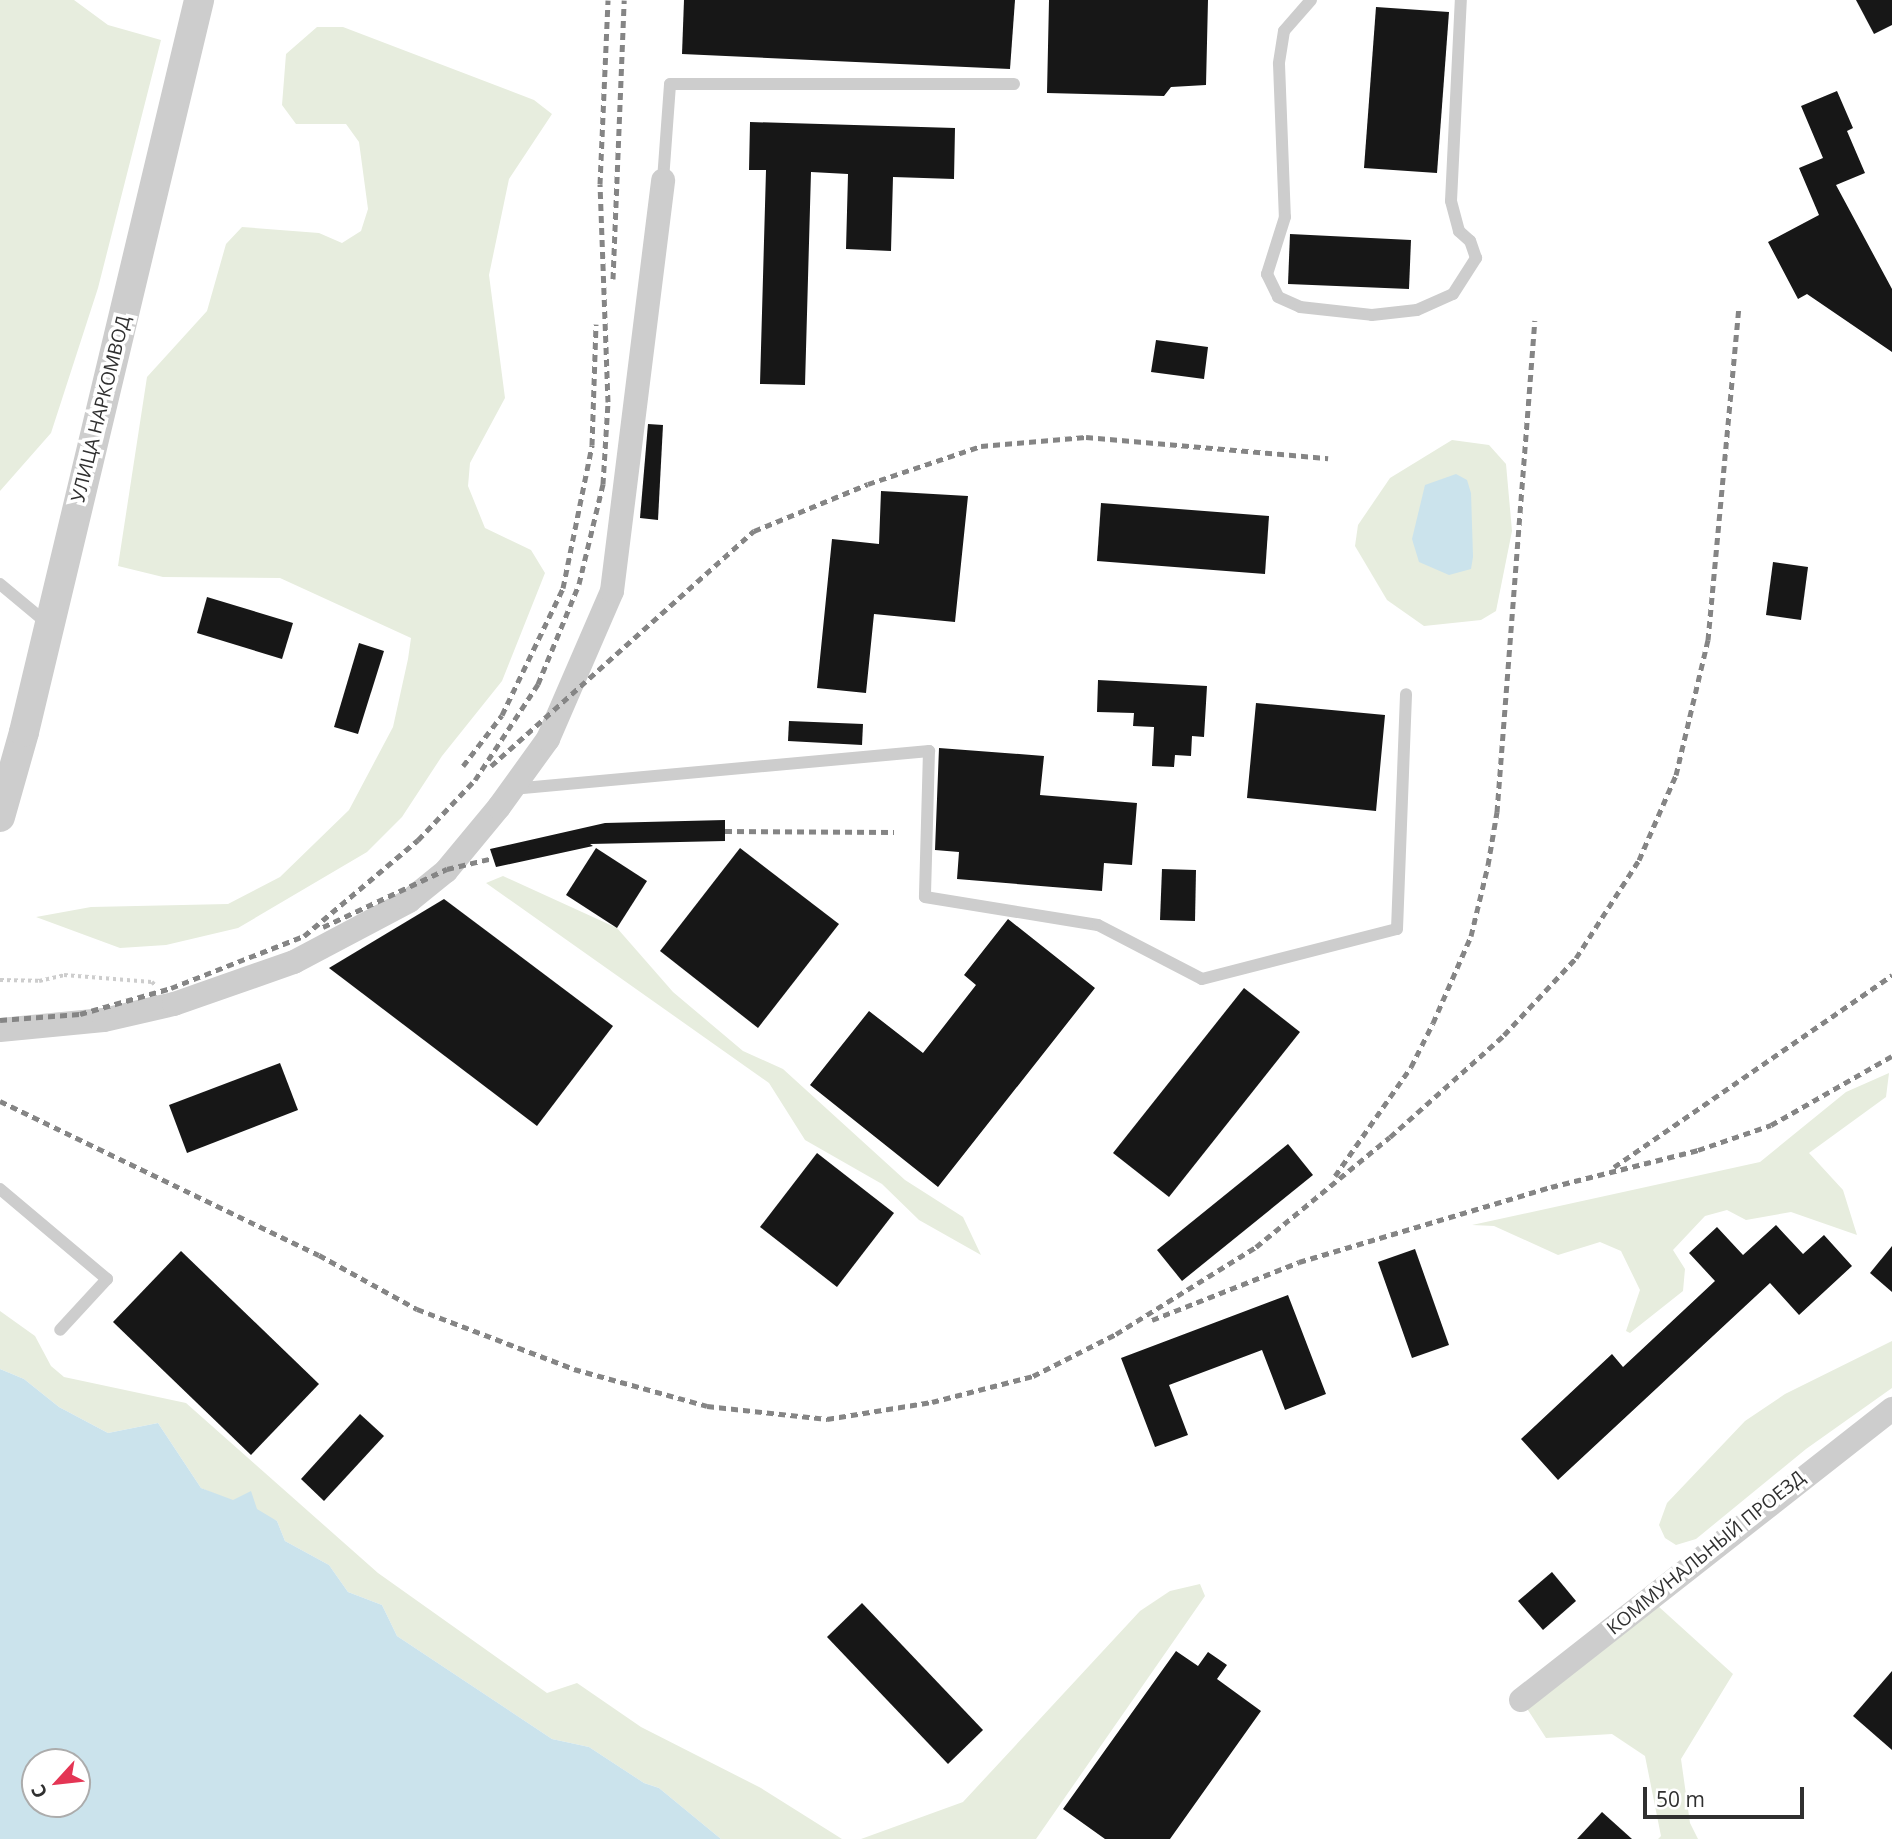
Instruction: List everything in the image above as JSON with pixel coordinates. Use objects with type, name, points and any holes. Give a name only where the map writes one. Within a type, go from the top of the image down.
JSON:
[{"type":"street","name":"УЛИЦА НАРКОМВОД","points":[[0,817],[54,629],[193,3]]},
{"type":"street","points":[[0,1030],[104,1020],[174,1004],[294,962],[409,901],[446,871],[512,789],[553,729],[612,591],[663,180]]},
{"type":"street","name":"КОММУНАЛЬНЫЙ ПРОЕЗД","points":[[1521,1700],[1892,1409]]},
{"type":"lane","points":[[1311,0],[1284,31],[1279,64],[1285,217],[1267,274],[1278,298],[1300,307],[1372,315],[1417,310],[1453,294],[1476,258],[1470,242],[1459,231],[1451,201],[1461,0]]},
{"type":"lane","points":[[663,180],[670,84],[1014,84]]},
{"type":"lane","points":[[0,583],[54,629]]},
{"type":"lane","points":[[512,789],[929,751],[925,897],[1098,925],[1202,979],[1397,929],[1406,694]]},
{"type":"lane","points":[[0,1189],[107,1279],[60,1330]]},
{"type":"path","points":[[0,980],[39,981],[64,975],[152,982],[174,1004]]},
{"type":"green space","points":[[0,0],[74,0],[108,25],[161,40],[98,288],[51,433],[0,491]]},
{"type":"green space","points":[[317,27],[343,27],[534,100],[552,114],[509,179],[489,275],[505,398],[470,463],[468,486],[485,528],[531,550],[545,573],[502,681],[442,756],[402,817],[367,852],[238,928],[166,945],[120,948],[36,917],[91,907],[228,904],[280,877],[349,810],[393,727],[408,659],[411,638],[280,578],[163,577],[118,566],[147,377],[207,311],[226,244],[242,227],[319,233],[342,243],[361,231],[368,209],[359,142],[346,124],[296,124],[282,105],[286,54]]},
{"type":"green space","points":[[1452,440],[1489,445],[1506,464],[1512,531],[1496,611],[1481,620],[1424,626],[1387,600],[1355,546],[1358,525],[1390,478]]},
{"type":"green space","points":[[503,876],[617,928],[673,992],[743,1051],[783,1069],[905,1180],[963,1217],[981,1255],[919,1220],[882,1184],[805,1140],[769,1083],[486,883]]},
{"type":"green space","points":[[1889,1073],[1886,1097],[1809,1153],[1843,1190],[1857,1235],[1791,1212],[1746,1220],[1727,1210],[1705,1216],[1673,1250],[1685,1269],[1683,1291],[1630,1333],[1626,1331],[1640,1290],[1621,1251],[1600,1242],[1558,1255],[1494,1226],[1472,1225],[1760,1162],[1846,1092]]},
{"type":"green space","points":[[0,1311],[35,1336],[51,1366],[64,1377],[186,1403],[378,1573],[547,1693],[577,1683],[641,1727],[761,1788],[842,1839],[721,1839],[659,1788],[644,1783],[589,1747],[552,1739],[397,1636],[382,1605],[348,1592],[329,1565],[285,1541],[277,1521],[201,1488],[158,1423],[108,1433],[59,1407],[24,1379],[0,1369]]},
{"type":"green space","points":[[1892,1341],[1892,1388],[1806,1449],[1696,1539],[1676,1545],[1665,1538],[1659,1525],[1667,1503],[1745,1421],[1785,1394]]},
{"type":"green space","points":[[1200,1584],[1205,1596],[1036,1839],[861,1839],[963,1802],[1140,1611],[1170,1591]]},
{"type":"green space","points":[[1658,1606],[1733,1674],[1681,1759],[1690,1823],[1698,1839],[1658,1839],[1661,1836],[1645,1756],[1612,1734],[1546,1738],[1526,1707]]},
{"type":"water","points":[[1456,474],[1467,480],[1471,493],[1473,557],[1471,569],[1449,575],[1419,562],[1412,539],[1425,485]]},
{"type":"water","points":[[0,1369],[24,1379],[59,1407],[108,1433],[158,1423],[201,1488],[233,1500],[251,1491],[257,1509],[277,1521],[285,1541],[329,1565],[348,1592],[382,1605],[397,1636],[552,1739],[589,1747],[644,1783],[659,1788],[721,1839],[0,1839]]},
{"type":"building","points":[[684,0],[1015,0],[1010,69],[682,54]]},
{"type":"building","points":[[1049,0],[1208,0],[1206,85],[1171,87],[1164,96],[1047,93]]},
{"type":"building","points":[[1856,0],[1892,0],[1892,25],[1874,34]]},
{"type":"building","points":[[1376,7],[1449,12],[1437,173],[1364,168]]},
{"type":"building","points":[[1837,91],[1853,128],[1847,131],[1865,173],[1836,185],[1892,289],[1892,352],[1807,294],[1798,299],[1768,242],[1819,215],[1799,168],[1823,158],[1801,106]]},
{"type":"building","points":[[750,122],[955,128],[954,179],[893,177],[891,251],[846,249],[848,174],[811,172],[805,385],[760,384],[766,170],[749,170]]},
{"type":"building","points":[[1290,234],[1411,240],[1409,289],[1288,284]]},
{"type":"building","points":[[1156,340],[1208,347],[1204,379],[1151,372]]},
{"type":"building","points":[[648,424],[663,425],[658,520],[640,518]]},
{"type":"building","points":[[881,491],[968,496],[955,622],[874,614],[866,693],[817,688],[832,539],[879,544]]},
{"type":"building","points":[[1101,503],[1269,516],[1265,574],[1097,561]]},
{"type":"building","points":[[1773,562],[1808,567],[1801,620],[1766,615]]},
{"type":"building","points":[[207,597],[293,623],[282,659],[197,633]]},
{"type":"building","points":[[359,643],[384,651],[358,734],[334,727]]},
{"type":"building","points":[[1098,680],[1207,686],[1204,737],[1192,736],[1191,756],[1175,755],[1174,767],[1152,766],[1154,727],[1133,726],[1134,713],[1097,712]]},
{"type":"building","points":[[1256,703],[1385,715],[1376,811],[1247,798]]},
{"type":"building","points":[[789,721],[863,724],[862,745],[788,741]]},
{"type":"building","points":[[939,748],[1044,756],[1040,795],[1137,803],[1132,865],[1104,863],[1102,891],[957,879],[959,852],[935,850]]},
{"type":"building","points":[[725,820],[725,841],[590,844],[593,846],[496,867],[490,849],[605,823]]},
{"type":"building","points":[[596,848],[647,881],[617,928],[566,895]]},
{"type":"building","points":[[740,848],[839,924],[758,1028],[660,951]]},
{"type":"building","points":[[1162,869],[1196,870],[1195,921],[1160,920]]},
{"type":"building","points":[[444,899],[613,1026],[537,1126],[329,968]]},
{"type":"building","points":[[1008,919],[1095,988],[938,1187],[810,1085],[869,1011],[923,1053],[976,985],[964,975]]},
{"type":"building","points":[[1244,988],[1300,1032],[1169,1197],[1113,1153]]},
{"type":"building","points":[[280,1063],[298,1110],[187,1153],[169,1105]]},
{"type":"building","points":[[1288,1144],[1313,1175],[1182,1281],[1157,1250]]},
{"type":"building","points":[[817,1153],[894,1213],[837,1287],[760,1227]]},
{"type":"building","points":[[1776,1225],[1803,1254],[1824,1235],[1852,1266],[1799,1315],[1770,1283],[1558,1480],[1521,1439],[1612,1354],[1623,1367],[1715,1281],[1689,1253],[1717,1227],[1743,1255]]},
{"type":"building","points":[[1892,1246],[1892,1292],[1870,1273]]},
{"type":"building","points":[[1415,1249],[1449,1345],[1412,1358],[1378,1262]]},
{"type":"building","points":[[181,1251],[319,1384],[251,1455],[113,1322]]},
{"type":"building","points":[[1288,1295],[1326,1394],[1285,1410],[1262,1350],[1169,1385],[1188,1435],[1155,1447],[1121,1358]]},
{"type":"building","points":[[360,1414],[384,1436],[324,1501],[301,1479]]},
{"type":"building","points":[[1552,1572],[1576,1601],[1543,1630],[1518,1601]]},
{"type":"building","points":[[862,1603],[983,1730],[948,1764],[827,1637]]},
{"type":"building","points":[[1176,1651],[1198,1666],[1208,1652],[1227,1665],[1217,1679],[1261,1711],[1170,1839],[1105,1839],[1063,1809]]},
{"type":"building","points":[[1892,1671],[1892,1750],[1853,1716]]},
{"type":"building","points":[[1602,1812],[1632,1839],[1577,1839]]},
{"type":"railway","points":[[0,1020],[80,1014],[171,988],[304,936],[418,840],[475,780],[538,684],[579,584],[603,484],[608,402],[600,184],[608,0]]},
{"type":"railway","points":[[613,279],[624,0]]},
{"type":"railway","points":[[0,1101],[319,1255],[417,1309],[574,1369],[707,1406],[827,1419],[932,1402],[1033,1376],[1116,1334],[1256,1247],[1390,1137],[1504,1035],[1576,958],[1639,860],[1676,775],[1708,640],[1739,306]]},
{"type":"railway","points":[[1335,1176],[1411,1067],[1433,1023],[1471,936],[1488,865],[1497,812],[1535,320]]},
{"type":"railway","points":[[463,766],[502,715],[563,588],[592,445],[596,324]]},
{"type":"railway","points":[[491,766],[754,531],[868,484],[981,446],[1086,437],[1328,458]]},
{"type":"railway","points":[[725,831],[894,832]]},
{"type":"railway","points":[[323,927],[447,869],[493,858]]},
{"type":"railway","points":[[1614,1167],[1892,975]]},
{"type":"railway","points":[[1152,1320],[1299,1262],[1551,1187],[1698,1150],[1771,1125],[1892,1056]]}]
